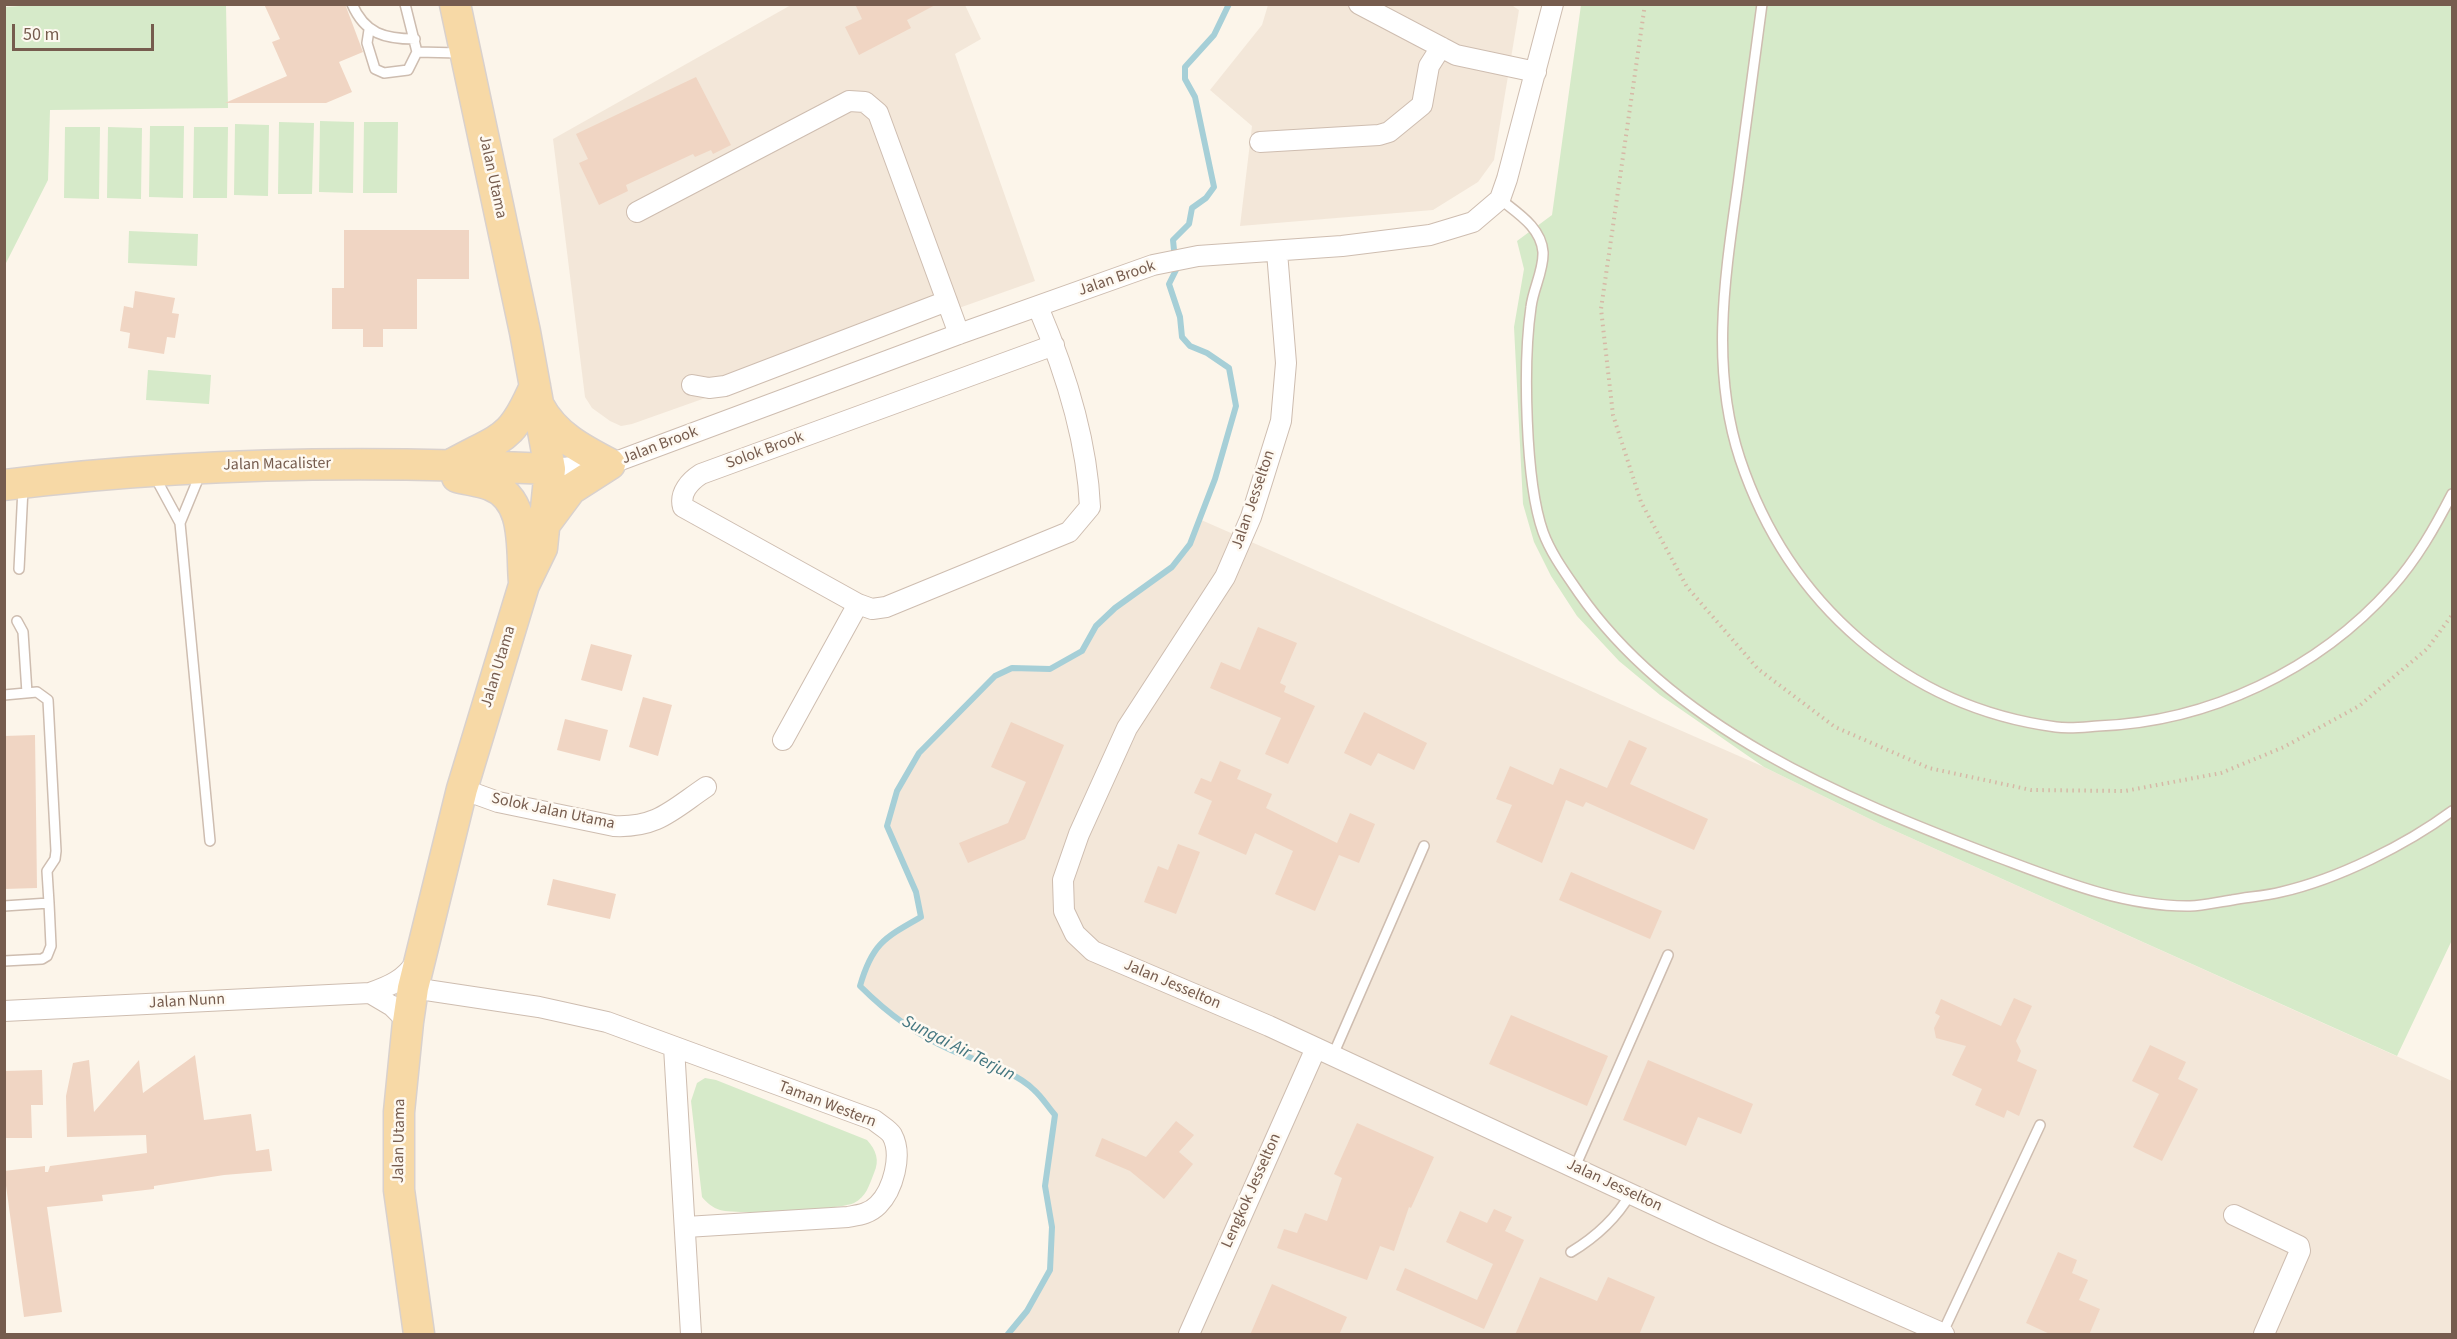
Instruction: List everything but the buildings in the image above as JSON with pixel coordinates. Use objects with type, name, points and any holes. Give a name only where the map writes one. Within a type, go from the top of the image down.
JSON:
[{"type":"main road","name":"Jalan Utama","points":[[419,1335],[399,1190],[399,1112],[413,988],[462,789],[524,585],[542,548],[550,470],[525,332],[464,53],[456,4]]},
{"type":"main road","points":[[452,464],[502,438],[513,429],[537,396]]},
{"type":"main road","points":[[537,396],[545,418],[570,441],[610,464],[571,489],[545,524]]},
{"type":"main road","name":"Jalan Macalister","points":[[14,483],[203,467],[286,463],[452,464],[550,470]]},
{"type":"main road","points":[[409,464],[489,484],[501,490],[511,499],[518,514],[521,532],[524,585]]},
{"type":"street","points":[[1359,4],[1456,55],[1484,63],[1536,72]]},
{"type":"street","points":[[1500,199],[1553,4]]},
{"type":"street","points":[[1260,142],[1379,135],[1389,132],[1422,105],[1429,66],[1442,47]]},
{"type":"street","points":[[637,212],[849,101],[865,102],[878,113],[958,334]]},
{"type":"street","name":"Jalan Brook","points":[[550,470],[610,464],[958,334],[1038,307],[1108,279],[1153,265],[1198,256],[1277,252],[1430,235],[1473,222],[1500,199]]},
{"type":"street","name":"Jalan Jesselton","points":[[1277,252],[1286,363],[1281,421],[1254,506],[1225,578],[1127,728],[1078,834],[1063,880],[1064,911],[1075,934],[1093,951],[1324,1052],[1943,1334]]},
{"type":"street","points":[[692,385],[709,388],[725,386],[947,301]]},
{"type":"street","name":"Solok Brook","points":[[1038,307],[1054,345],[1084,451],[1090,507],[1069,532],[886,607],[872,609],[858,604],[687,511],[681,501],[687,486],[701,474],[1054,345]]},
{"type":"street","points":[[783,740],[858,604]]},
{"type":"street","name":"Solok Jalan Utama","points":[[462,789],[498,802],[614,826],[630,827],[654,822],[706,787]]},
{"type":"street","name":"Jalan Nunn","points":[[4,1011],[370,993],[394,985],[408,974],[421,956]]},
{"type":"street","name":"Taman Western","points":[[413,988],[551,1009],[607,1022],[874,1120],[892,1135],[897,1154],[887,1191],[879,1204],[866,1214],[686,1227]]},
{"type":"street","points":[[370,993],[392,1006],[408,1022]]},
{"type":"street","points":[[674,1047],[691,1335]]},
{"type":"street","name":"Lengkok Jesselton","points":[[1189,1335],[1324,1052]]},
{"type":"street","points":[[2234,1215],[2299,1246],[2300,1251],[2264,1335]]},
{"type":"lane","points":[[352,4],[369,30],[389,39],[415,39]]},
{"type":"lane","points":[[369,30],[367,43],[373,64],[379,72],[404,72],[417,52],[405,4]]},
{"type":"lane","points":[[1762,4],[1720,334],[1724,387],[1730,424],[1756,501],[1777,542],[1811,591],[1854,637],[1893,667],[1940,694],[1996,715],[2060,728],[2123,725],[2185,714],[2239,696],[2289,671],[2344,633],[2392,587],[2429,538],[2452,494]]},
{"type":"lane","points":[[417,52],[464,53]]},
{"type":"lane","points":[[1500,199],[1535,228],[1543,252],[1531,307],[1528,393],[1529,451],[1538,511],[1544,533],[1557,561],[1603,625],[1635,659],[1716,722],[1771,756],[1895,818],[2038,872],[2133,901],[2190,906],[2282,892],[2342,870],[2415,838],[2452,811]]},
{"type":"lane","points":[[180,523],[203,467]]},
{"type":"lane","points":[[152,472],[180,523],[210,841]]},
{"type":"lane","points":[[14,483],[19,569]]},
{"type":"lane","points":[[17,621],[23,632],[27,693]]},
{"type":"lane","points":[[4,695],[42,693],[48,700],[56,850],[55,859],[47,872],[51,946],[48,956],[42,959],[4,961]]},
{"type":"lane","points":[[1324,1052],[1425,846]]},
{"type":"lane","points":[[4,906],[49,903]]},
{"type":"lane","points":[[1575,1167],[1668,955]]},
{"type":"lane","points":[[1943,1334],[2040,1125]]},
{"type":"lane","points":[[1571,1252],[1592,1240],[1620,1212],[1631,1193]]},
{"type":"path","points":[[1645,4],[1601,309],[1613,415],[1641,502],[1687,587],[1758,669],[1835,727],[1929,768],[2031,790],[2125,791],[2221,773],[2284,747],[2359,706],[2427,649],[2452,615]]},
{"type":"shaded area","points":[[1510,4],[1519,10],[1494,160],[1478,182],[1433,210],[1240,226],[1252,126],[1210,90],[1262,25],[1268,5]]},
{"type":"shaded area","points":[[791,5],[965,5],[981,39],[955,54],[1035,281],[621,426],[592,408],[585,397],[553,139]]},
{"type":"shaded area","points":[[1199,519],[1764,767],[1882,825],[2452,1081],[2452,1334],[1008,1334],[1027,1311],[1050,1270],[1052,1227],[1045,1186],[1055,1115],[1033,1088],[985,1062],[950,1050],[920,1034],[885,1011],[860,986],[868,959],[890,934],[921,917],[916,892],[887,826],[897,791],[919,753],[966,703],[995,676],[1012,668],[1050,669],[1081,651],[1096,626],[1115,608],[1172,567],[1190,544]]},
{"type":"green space","points":[[48,4],[226,5],[228,108],[50,110],[48,180],[5,265],[5,7]]},
{"type":"green space","points":[[1581,5],[2452,5],[2452,940],[2397,1056],[1882,825],[1764,767],[1660,695],[1619,661],[1577,616],[1551,576],[1534,542],[1523,504],[1514,327],[1524,269],[1517,241],[1552,215]]},
{"type":"green space","points":[[320,121],[354,122],[353,193],[319,192]]},
{"type":"green space","points":[[279,122],[314,123],[312,194],[278,194]]},
{"type":"green space","points":[[364,122],[398,122],[397,193],[363,193]]},
{"type":"green space","points":[[235,124],[269,125],[268,196],[234,195]]},
{"type":"green space","points":[[150,126],[184,126],[183,198],[149,197]]},
{"type":"green space","points":[[65,127],[100,127],[99,199],[64,198]]},
{"type":"green space","points":[[108,127],[142,128],[141,199],[107,198]]},
{"type":"green space","points":[[194,127],[228,127],[227,198],[193,198]]},
{"type":"green space","points":[[129,231],[198,234],[197,266],[128,263]]},
{"type":"green space","points":[[148,370],[211,375],[209,404],[146,400]]},
{"type":"green space","points":[[705,1078],[716,1080],[867,1140],[875,1151],[877,1164],[864,1194],[858,1201],[845,1206],[810,1210],[730,1211],[720,1210],[710,1205],[702,1197],[691,1101],[697,1083]]},
{"type":"waterway","name":"Sungai Air Terjun","points":[[1008,1334],[1027,1311],[1050,1270],[1052,1227],[1045,1186],[1055,1115],[1026,1083],[1006,1071],[951,1050],[914,1030],[891,1014],[860,986],[869,960],[881,944],[921,917],[916,892],[887,826],[897,791],[919,753],[995,676],[1012,668],[1050,669],[1082,651],[1096,626],[1115,608],[1172,567],[1190,544],[1215,479],[1236,406],[1229,368],[1207,353],[1190,346],[1182,337],[1180,317],[1169,284],[1176,270],[1173,240],[1189,224],[1192,208],[1206,198],[1214,187],[1195,97],[1185,79],[1185,67],[1214,35],[1229,4]]}]
